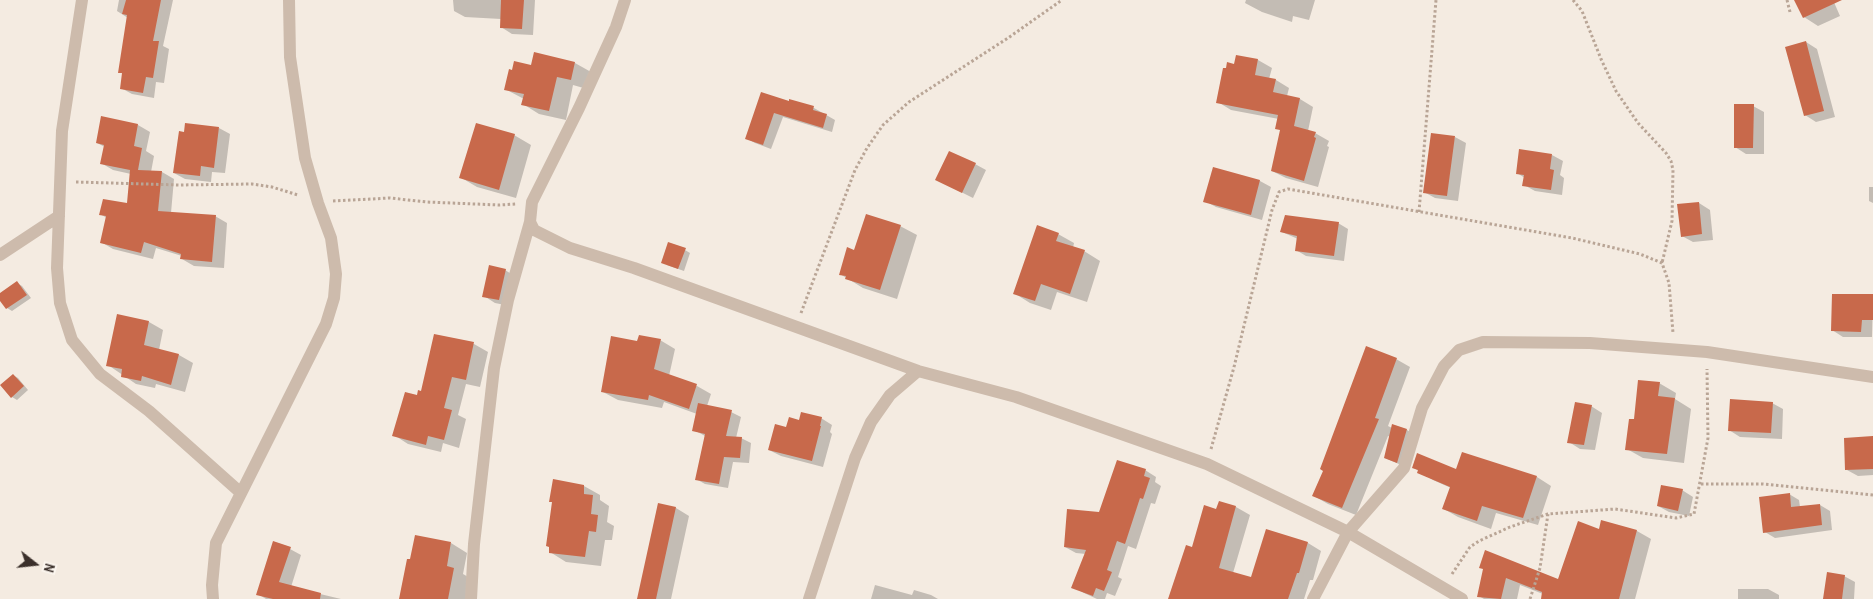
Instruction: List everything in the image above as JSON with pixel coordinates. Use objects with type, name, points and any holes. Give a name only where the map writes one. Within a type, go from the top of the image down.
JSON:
[{"type":"street","points":[[82,0],[62,130],[57,268],[60,303],[72,340],[100,374],[149,411],[241,493]]},
{"type":"street","points":[[213,599],[212,585],[216,543],[326,324],[334,298],[336,274],[330,238],[305,158],[290,57],[289,0]]},
{"type":"street","points":[[471,599],[476,526],[494,368],[508,300],[530,222],[532,202],[579,108],[616,27],[625,0]]},
{"type":"street","points":[[0,255],[59,216]]},
{"type":"street","points":[[530,222],[534,230],[570,248],[643,271],[918,371],[1016,397],[1207,464],[1348,532],[1462,599]]},
{"type":"street","points":[[1313,599],[1348,532],[1404,468],[1422,408],[1444,366],[1459,350],[1483,342],[1590,343],[1707,352],[1873,377]]},
{"type":"street","points":[[809,599],[855,458],[871,422],[890,395],[918,371]]},
{"type":"path","points":[[796,326],[855,170],[867,148],[884,125],[909,102],[1008,38],[1062,0]]},
{"type":"path","points":[[1419,212],[1436,0]]},
{"type":"path","points":[[1573,0],[1582,11],[1601,60],[1616,90],[1638,123],[1671,161],[1673,170],[1672,221],[1662,263],[1669,283],[1674,350]]},
{"type":"path","points":[[1787,0],[1790,12]]},
{"type":"path","points":[[60,182],[179,185],[252,184],[290,192],[318,203],[390,198],[427,202],[499,205],[532,202]]},
{"type":"path","points":[[1207,464],[1234,367],[1272,210],[1279,192],[1288,189],[1592,242],[1640,254],[1662,263]]},
{"type":"path","points":[[1444,587],[1470,547],[1510,527],[1548,514],[1615,509],[1676,518],[1694,514],[1708,438],[1707,352]]},
{"type":"path","points":[[1701,484],[1763,484],[1873,495]]},
{"type":"path","points":[[1530,599],[1540,568],[1548,514]]},
{"type":"building","points":[[126,0],[161,0],[153,41],[159,41],[153,78],[146,77],[143,93],[120,89],[122,73],[118,73],[127,15],[122,14]]},
{"type":"building","points":[[501,0],[524,0],[522,29],[500,28]]},
{"type":"building","points":[[1794,0],[1842,0],[1803,18]]},
{"type":"building","points":[[1806,41],[1824,111],[1804,116],[1785,47]]},
{"type":"building","points":[[534,52],[575,62],[571,80],[557,77],[549,111],[521,105],[524,94],[504,90],[509,69],[512,70],[514,61],[531,65]]},
{"type":"building","points":[[1236,55],[1258,59],[1255,75],[1276,79],[1273,92],[1300,98],[1294,126],[1316,132],[1304,181],[1271,171],[1280,130],[1275,129],[1278,115],[1216,103],[1223,68],[1226,68],[1227,62],[1234,64]]},
{"type":"building","points":[[761,92],[789,101],[789,99],[814,106],[813,110],[827,114],[823,128],[774,113],[763,145],[745,139]]},
{"type":"building","points":[[1734,104],[1754,104],[1753,148],[1734,148]]},
{"type":"building","points":[[101,116],[138,124],[134,146],[142,148],[138,170],[162,171],[158,211],[216,215],[212,262],[180,259],[181,254],[144,242],[141,253],[100,243],[106,216],[99,215],[103,199],[127,203],[130,170],[100,164],[104,145],[96,143]]},
{"type":"building","points":[[185,123],[219,127],[214,168],[201,166],[200,176],[173,173],[179,131],[184,132]]},
{"type":"building","points":[[476,123],[515,134],[499,190],[459,178]]},
{"type":"building","points":[[1431,133],[1455,136],[1447,196],[1423,193]]},
{"type":"building","points":[[1519,149],[1552,154],[1550,169],[1554,170],[1551,190],[1522,186],[1524,175],[1516,174]]},
{"type":"building","points":[[949,151],[976,163],[962,193],[935,180]]},
{"type":"building","points":[[1213,167],[1260,180],[1251,215],[1203,202]]},
{"type":"building","points":[[1699,202],[1702,234],[1681,237],[1677,204]]},
{"type":"building","points":[[866,214],[901,225],[880,290],[845,279],[846,276],[839,275],[847,247],[854,250]]},
{"type":"building","points":[[1285,215],[1339,222],[1334,256],[1295,251],[1297,236],[1280,232]]},
{"type":"building","points":[[1037,225],[1059,233],[1056,241],[1085,250],[1070,294],[1041,284],[1035,301],[1013,294]]},
{"type":"building","points":[[668,242],[686,248],[678,269],[661,263]]},
{"type":"building","points":[[489,265],[506,269],[499,300],[482,297]]},
{"type":"building","points":[[17,281],[27,295],[6,309],[0,301],[0,293]]},
{"type":"building","points":[[1832,294],[1873,294],[1873,320],[1862,320],[1861,332],[1831,331]]},
{"type":"building","points":[[117,314],[149,321],[144,345],[179,354],[171,385],[142,376],[141,381],[121,377],[122,369],[106,366]]},
{"type":"building","points":[[434,334],[474,342],[466,380],[452,377],[444,408],[452,410],[444,440],[428,436],[426,445],[392,436],[405,392],[417,395],[418,390],[421,391]]},
{"type":"building","points":[[639,335],[661,339],[654,369],[697,384],[689,409],[649,395],[648,400],[601,392],[611,336],[637,341]]},
{"type":"building","points":[[1366,346],[1397,358],[1375,418],[1379,419],[1342,508],[1312,496],[1323,471],[1320,469]]},
{"type":"building","points":[[13,374],[24,386],[11,398],[0,385]]},
{"type":"building","points":[[1638,380],[1660,382],[1658,396],[1675,398],[1667,454],[1625,450],[1629,419],[1634,419]]},
{"type":"building","points":[[1730,399],[1773,402],[1771,433],[1728,431]]},
{"type":"building","points":[[1575,402],[1592,405],[1584,445],[1567,443]]},
{"type":"building","points":[[698,403],[732,410],[726,436],[742,437],[740,458],[724,457],[719,484],[695,480],[705,434],[692,431]]},
{"type":"building","points":[[801,412],[822,417],[812,461],[768,450],[775,424],[786,427],[789,417],[799,420]]},
{"type":"building","points":[[1392,424],[1407,429],[1397,463],[1384,458]]},
{"type":"building","points":[[1873,436],[1873,469],[1845,470],[1844,438]]},
{"type":"building","points":[[1462,452],[1537,476],[1523,518],[1482,506],[1477,521],[1442,509],[1450,487],[1417,473],[1418,470],[1412,468],[1417,453],[1456,469]]},
{"type":"building","points":[[1117,460],[1146,469],[1144,476],[1150,478],[1143,499],[1140,498],[1125,544],[1117,541],[1107,570],[1112,572],[1104,591],[1096,588],[1093,596],[1071,588],[1086,550],[1064,547],[1067,509],[1099,512]]},
{"type":"building","points":[[553,479],[584,485],[584,494],[593,495],[591,514],[598,515],[596,532],[589,531],[585,557],[549,553],[549,547],[546,546],[552,502],[549,502]]},
{"type":"building","points":[[1661,485],[1683,489],[1678,511],[1657,506]]},
{"type":"building","points":[[1790,493],[1791,507],[1820,504],[1822,525],[1763,533],[1759,497]]},
{"type":"building","points":[[1219,501],[1236,506],[1219,568],[1251,577],[1266,529],[1308,542],[1299,573],[1297,573],[1288,599],[1168,599],[1186,545],[1192,547],[1204,505],[1216,509]]},
{"type":"building","points":[[658,503],[676,507],[656,599],[637,599]]},
{"type":"building","points":[[1601,520],[1637,530],[1619,599],[1541,599],[1542,592],[1506,578],[1501,599],[1477,597],[1483,569],[1479,568],[1485,550],[1558,579],[1578,521],[1599,529]]},
{"type":"building","points":[[415,535],[451,542],[447,566],[454,568],[448,599],[399,599],[407,559],[410,559]]},
{"type":"building","points":[[273,541],[291,547],[279,582],[321,593],[320,599],[273,599],[256,595]]},
{"type":"building","points":[[1827,572],[1845,575],[1842,599],[1823,599]]}]
